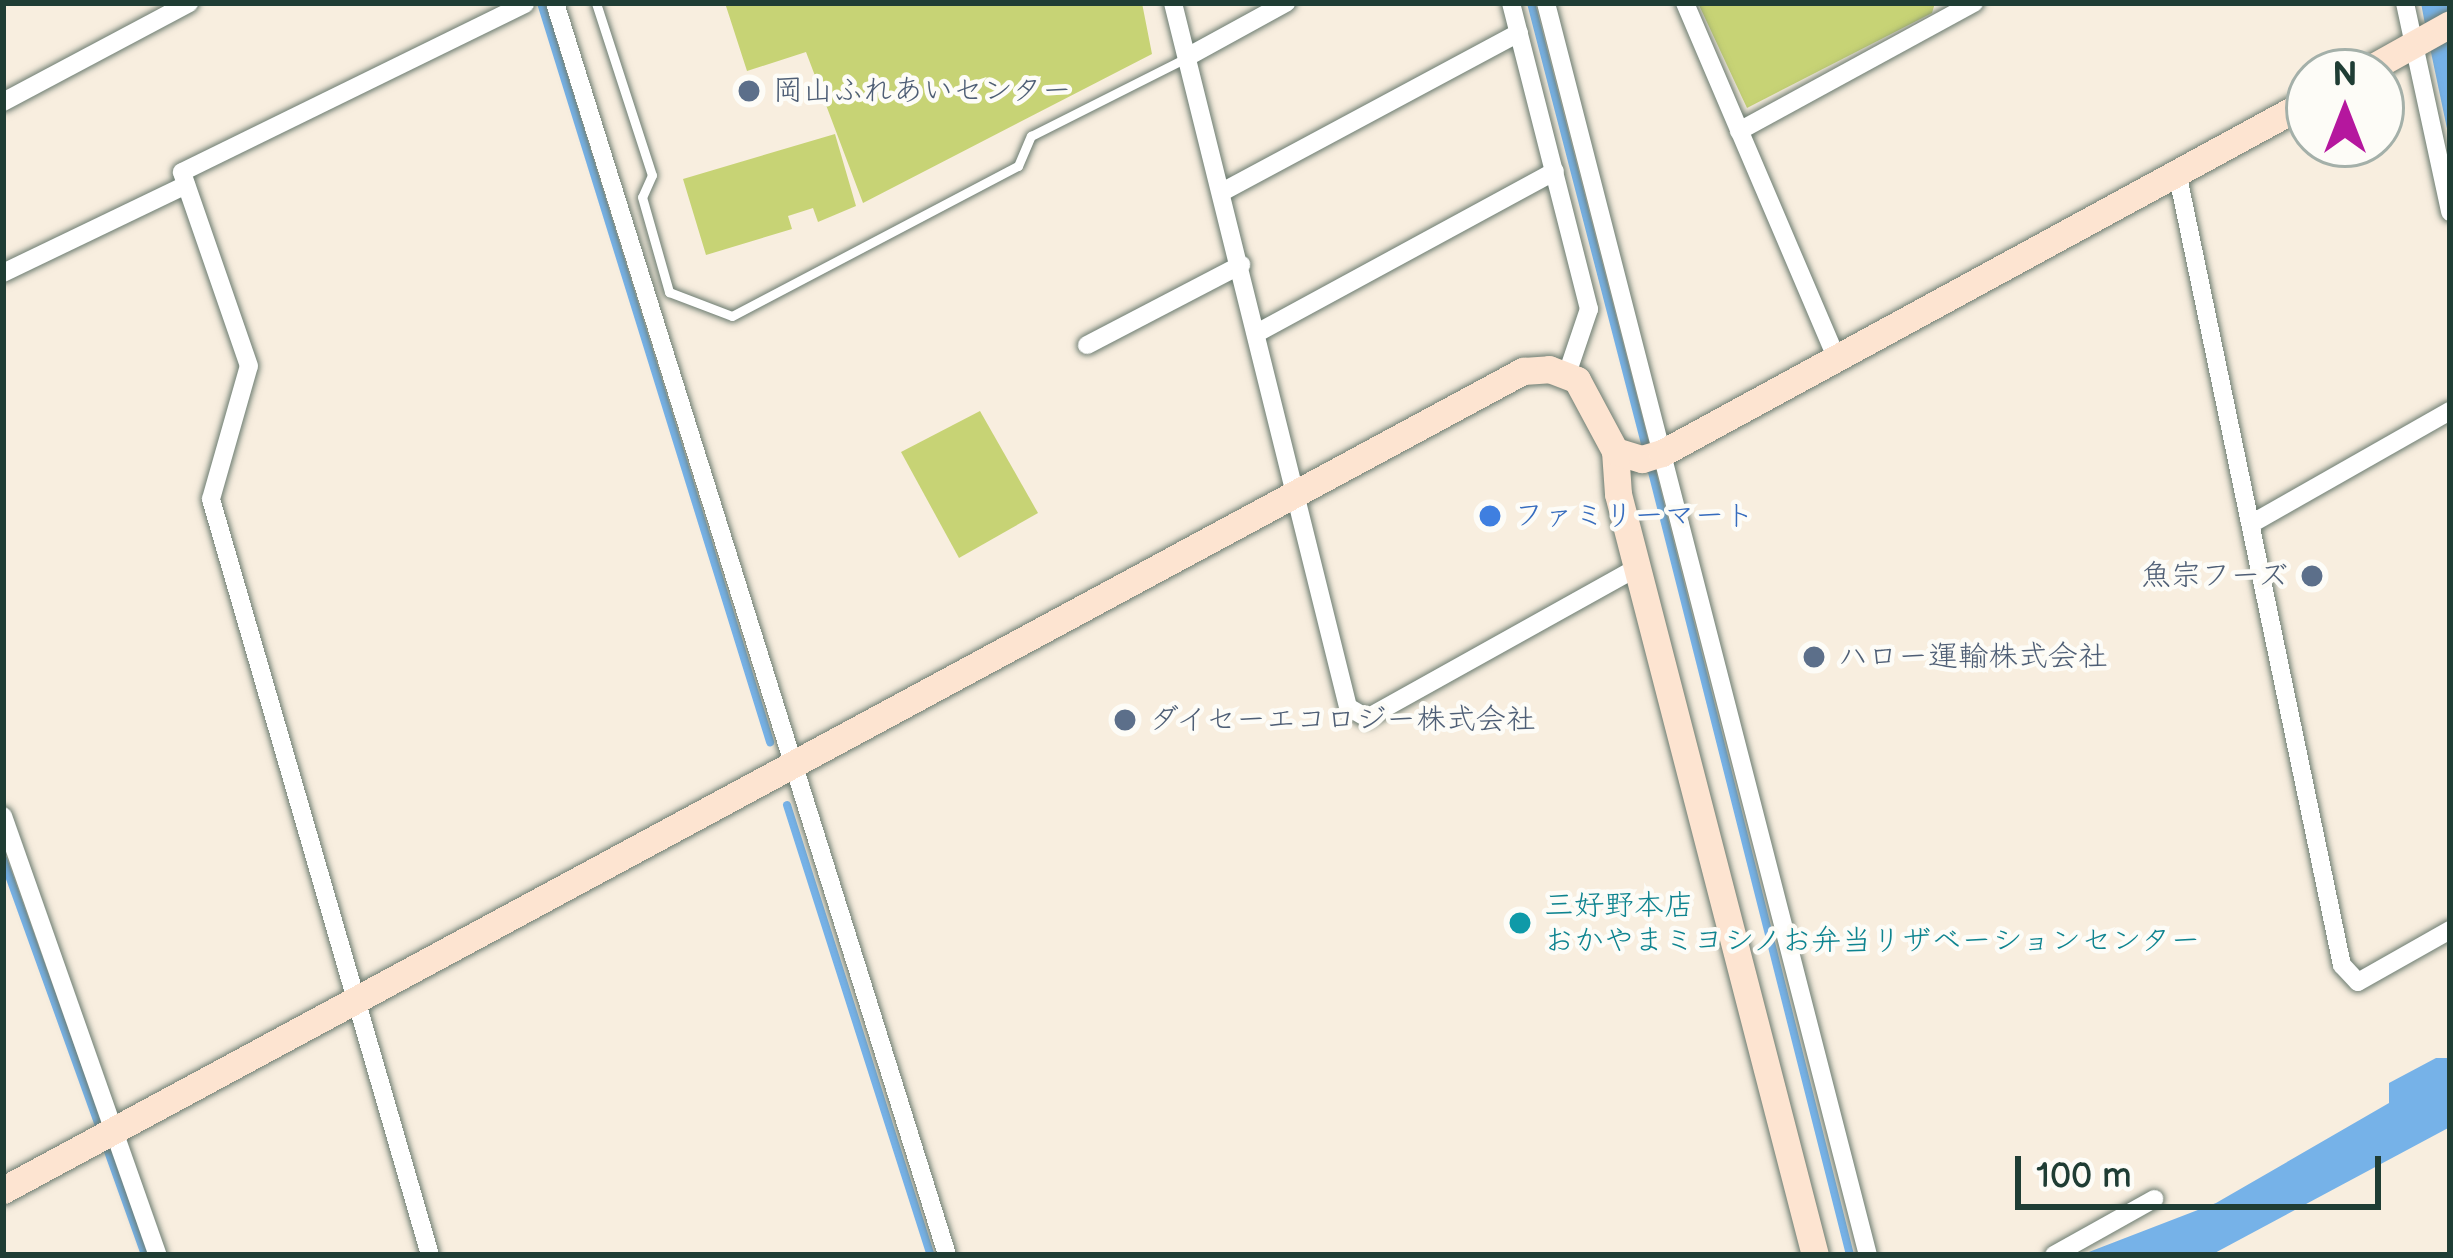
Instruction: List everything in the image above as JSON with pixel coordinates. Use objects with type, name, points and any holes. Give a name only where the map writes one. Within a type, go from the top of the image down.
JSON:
[{"type":"street","points":[[3,102],[189,3]]},
{"type":"street","points":[[555,3],[946,1255]]},
{"type":"street","points":[[1173,3],[1299,492],[1348,707],[1367,718],[1637,568]]},
{"type":"street","points":[[1189,56],[1286,3]]},
{"type":"street","points":[[1511,3],[1589,309],[1568,374]]},
{"type":"street","points":[[1546,3],[1644,454],[1868,1255]]},
{"type":"street","points":[[1685,3],[1836,357]]},
{"type":"street","points":[[1739,131],[1954,8],[1974,3]]},
{"type":"street","points":[[2404,3],[2432,35],[2450,212]]},
{"type":"street","points":[[430,1255],[211,500],[249,366],[182,172],[525,4]]},
{"type":"street","points":[[1222,192],[1519,33]]},
{"type":"street","points":[[2405,50],[2432,35]]},
{"type":"street","points":[[1644,454],[1836,357],[2285,114]]},
{"type":"street","points":[[1257,333],[1555,171]]},
{"type":"street","points":[[2176,172],[2342,965],[2358,982],[2450,930]]},
{"type":"street","points":[[3,273],[186,185]]},
{"type":"street","points":[[1087,345],[1240,265]]},
{"type":"street","points":[[3,1190],[1522,371],[1568,374],[1644,454],[1637,568],[1815,1255]]},
{"type":"street","points":[[2251,524],[2450,411]]},
{"type":"street","points":[[3,816],[106,1133],[158,1255]]},
{"type":"street","points":[[2054,1255],[2154,1198]]},
{"type":"lane","points":[[596,3],[652,175],[643,197],[669,292],[732,316],[1018,166],[1031,136],[1189,56]]},
{"type":"green space","points":[[725,3],[1142,3],[1152,54],[863,203],[806,52],[747,71]]},
{"type":"green space","points":[[1698,3],[1935,3],[1932,13],[1747,108]]},
{"type":"green space","points":[[835,134],[856,206],[818,222],[813,208],[788,216],[792,229],[706,255],[683,179]]},
{"type":"green space","points":[[980,411],[1038,513],[959,558],[901,452]]},
{"type":"water","points":[[2421,3],[2450,3],[2450,143],[2424,19]]},
{"type":"water","points":[[2436,1058],[2450,1058],[2450,1127],[2211,1255],[2081,1255],[2216,1203],[2389,1103],[2389,1083]]},
{"type":"waterway","points":[[541,3],[770,742]]},
{"type":"waterway","points":[[1531,3],[1646,449]]},
{"type":"waterway","points":[[1650,464],[1850,1255]]},
{"type":"waterway","points":[[787,805],[931,1255]]},
{"type":"waterway","points":[[3,859],[100,1129]]},
{"type":"waterway","points":[[105,1143],[145,1255]]},
{"type":"place","name":"岡山ふれあいセンター","points":[[749,91]]},
{"type":"place","name":"ファミリーマート","points":[[1490,516]]},
{"type":"place","name":"魚宗フーズ","points":[[2312,576]]},
{"type":"place","name":"ハロー運輸株式会社","points":[[1814,657]]},
{"type":"place","name":"ダイセーエコロジー株式会社","points":[[1125,720]]},
{"type":"place","name":"三好野本店 おかやまミヨシノお弁当リザベーションセンター","points":[[1520,923]]}]
